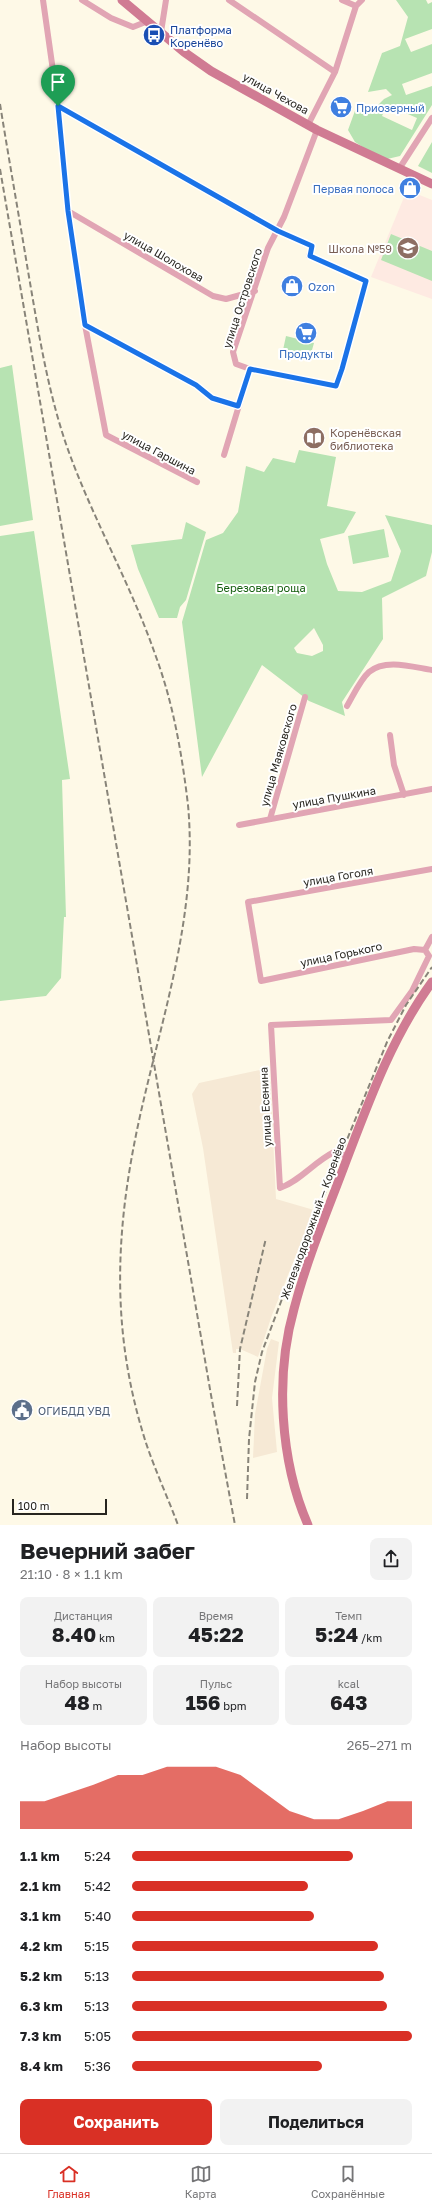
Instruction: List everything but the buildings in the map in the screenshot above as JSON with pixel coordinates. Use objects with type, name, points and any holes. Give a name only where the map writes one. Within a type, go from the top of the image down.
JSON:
[{"type":"main road","name":"улица Чехова","points":[[122,0],[211,71],[312,128],[432,184]]},
{"type":"main road","name":"Железнодорожный — Коренёво","points":[[308,1525],[288,1462],[284,1415],[285,1356],[293,1310],[306,1267],[348,1156],[391,1050],[432,982]]},
{"type":"street","points":[[43,0],[58,106],[68,211],[85,325],[196,385],[212,398],[238,406]]},
{"type":"street","points":[[82,0],[110,18],[133,27],[148,21]]},
{"type":"street","points":[[161,32],[166,0]]},
{"type":"street","points":[[229,0],[335,72]]},
{"type":"street","points":[[342,0],[356,6],[362,0]]},
{"type":"street","name":"улица Островского","points":[[278,231],[312,246],[310,256],[366,281],[336,386],[250,369],[236,364],[233,352],[255,291],[268,248],[278,231],[312,128],[335,72],[356,6]]},
{"type":"street","points":[[58,106],[278,231]]},
{"type":"street","points":[[399,169],[432,118]]},
{"type":"street","name":"улица Шолохова","points":[[68,211],[213,296],[226,299],[255,291]]},
{"type":"street","name":"улица Гаршина","points":[[85,325],[106,435],[196,482]]},
{"type":"street","points":[[224,455],[250,369]]},
{"type":"street","points":[[347,706],[368,672],[381,665],[407,665],[432,670]]},
{"type":"street","name":"улица Маяковского","points":[[270,818],[305,697]]},
{"type":"street","points":[[390,735],[394,766],[404,795]]},
{"type":"street","name":"улица Пушкина","points":[[239,825],[432,789]]},
{"type":"street","name":"улица Гоголя","points":[[261,982],[248,902],[432,868]]},
{"type":"street","points":[[425,950],[432,937]]},
{"type":"street","name":"улица Горького","points":[[261,982],[414,950],[425,950]]},
{"type":"street","name":"улица Есенина","points":[[348,1156],[334,1152],[323,1158],[290,1185],[280,1188],[271,1025],[391,1020],[412,991],[429,956],[425,950]]},
{"type":"shaded area","name":"Школа №59","points":[[407,190],[432,200],[432,299],[371,277]]},
{"type":"shaded area","points":[[264,1069],[270,1074],[273,1127],[270,1132],[273,1137],[276,1199],[314,1210],[272,1315],[258,1357],[240,1349],[236,1349],[236,1353],[233,1353],[203,1148],[192,1094],[199,1083]]},
{"type":"shaded area","points":[[271,1339],[279,1342],[272,1398],[277,1452],[253,1458],[255,1414],[267,1349]]},
{"type":"green space","points":[[396,0],[426,0],[428,4],[432,2],[432,29],[405,39],[411,52],[432,44],[432,73],[402,84],[406,95],[432,86],[432,105],[400,156],[383,160],[355,142],[348,130],[356,108],[375,108],[384,99],[392,95],[386,89],[368,92],[382,53],[400,46],[408,17]],"holes":[[[387,105],[417,118],[412,130],[382,116]]]},
{"type":"green space","points":[[432,142],[432,173],[418,166]]},
{"type":"green space","points":[[391,234],[432,251],[432,281],[381,260]]},
{"type":"green space","points":[[286,336],[314,343],[310,357],[283,350]]},
{"type":"green space","points":[[12,365],[33,520],[0,526],[0,368]]},
{"type":"green space","name":"Березовая роща","points":[[299,450],[336,457],[327,506],[356,512],[344,533],[320,539],[327,564],[338,591],[362,592],[391,581],[401,551],[385,515],[432,525],[432,552],[426,576],[382,598],[383,639],[342,702],[345,716],[309,701],[262,665],[202,777],[182,622],[206,540],[223,533],[238,512],[246,466],[264,472],[273,458],[295,463]],"holes":[[[314,628],[323,645],[323,651],[312,656],[297,653],[294,648]]]},
{"type":"green space","points":[[186,522],[206,532],[186,600],[180,607],[177,618],[159,618],[138,569],[131,545],[182,539]]},
{"type":"green space","points":[[384,529],[389,557],[353,564],[348,536]]},
{"type":"green space","points":[[34,531],[70,779],[62,780],[66,917],[64,917],[61,978],[46,996],[0,1001],[0,536]]},
{"type":"railway","points":[[0,104],[35,315],[53,402],[76,471],[145,627],[161,672],[176,728],[188,805],[190,845],[188,884],[183,923],[168,1001],[140,1116],[132,1158],[125,1199],[121,1240],[120,1280],[126,1361],[134,1401],[146,1443],[178,1525]]},
{"type":"railway","points":[[0,169],[211,1395],[235,1525]]},
{"type":"railway","points":[[247,1499],[249,1439],[255,1382],[262,1352],[285,1291],[387,1042],[406,1005],[432,967]]},
{"type":"railway","points":[[237,1406],[240,1349],[266,1238]]},
{"type":"place","name":"Платформа Коренёво","points":[[154,35]]},
{"type":"place","name":"Приозерный","points":[[341,107]]},
{"type":"place","name":"Первая полоса","points":[[410,188]]},
{"type":"place","name":"Школа №59","points":[[408,248]]},
{"type":"place","name":"Ozon","points":[[292,286]]},
{"type":"place","name":"Продукты","points":[[306,333]]},
{"type":"place","name":"Коренёвская библиотека","points":[[314,438]]},
{"type":"place","name":"ОГИБДД УВД","points":[[22,1410]]},
{"type":"route","points":[[58,106],[278,231],[312,246],[310,256],[366,281],[336,386],[250,369],[238,406],[212,398],[196,385],[85,325],[68,211],[58,106]]}]
